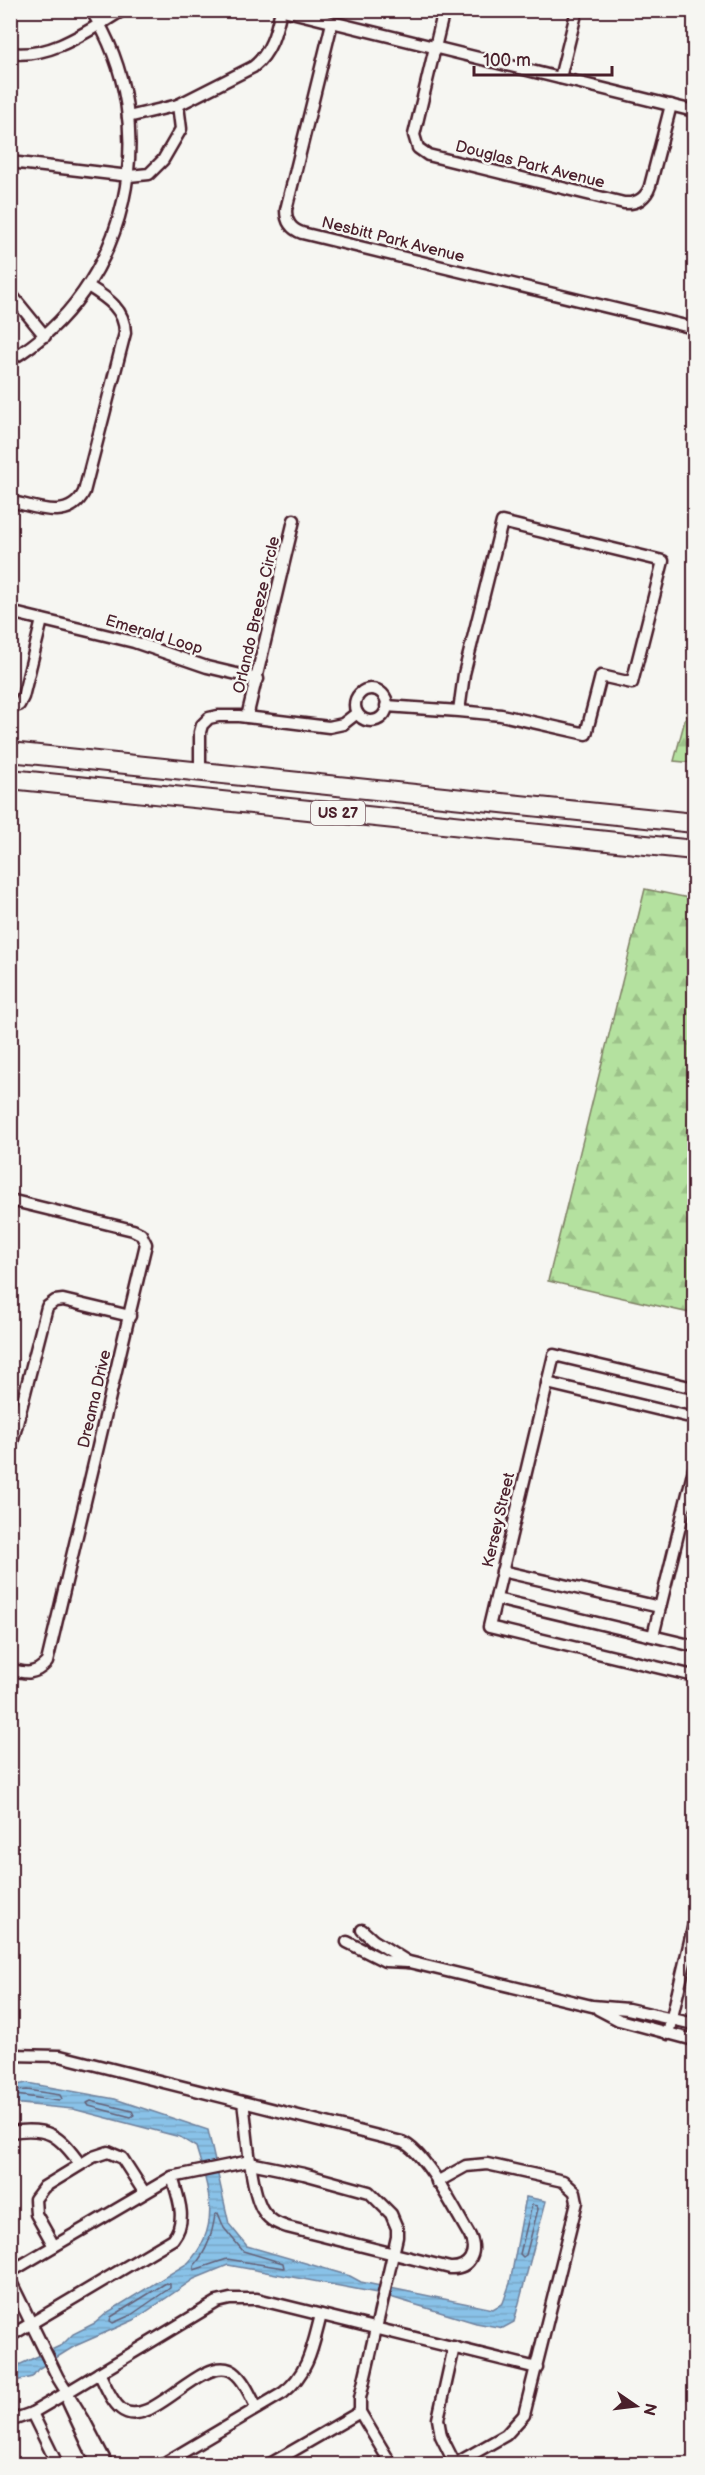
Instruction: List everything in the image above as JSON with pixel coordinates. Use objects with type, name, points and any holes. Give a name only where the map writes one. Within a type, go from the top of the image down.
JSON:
[{"type":"highway","name":"US 27","points":[[10,752],[694,821]]},
{"type":"highway","name":"US 27","points":[[10,779],[694,851]]},
{"type":"street","points":[[10,360],[45,336],[70,311],[88,286],[111,238],[129,176],[128,117],[118,64],[91,10]]},
{"type":"street","points":[[10,53],[30,54],[45,51],[123,10]]},
{"type":"street","points":[[128,117],[178,105],[259,63],[270,48],[282,10],[694,111]]},
{"type":"street","points":[[435,48],[444,10]]},
{"type":"street","points":[[560,78],[577,10]]},
{"type":"street","name":"Nesbitt Park Avenue","points":[[332,23],[286,210],[289,223],[294,229],[302,233],[694,328]]},
{"type":"street","name":"Douglas Park Avenue","points":[[435,48],[414,135],[418,148],[432,156],[624,202],[635,202],[644,197],[650,186],[670,105]]},
{"type":"street","points":[[10,162],[129,176],[149,174],[163,160],[181,129],[182,120],[178,105]]},
{"type":"street","points":[[10,501],[58,511],[71,508],[84,492],[125,333],[120,311],[88,286]]},
{"type":"street","points":[[10,293],[45,336]]},
{"type":"street","name":"Orlando Breeze Circle","points":[[248,717],[294,520]]},
{"type":"street","points":[[386,706],[501,715],[586,734],[601,676],[632,683],[663,561],[502,522],[464,674],[459,711]]},
{"type":"street","name":"Emerald Loop","points":[[10,612],[134,642],[207,667],[258,679]]},
{"type":"street","points":[[10,707],[19,705],[23,697],[42,620]]},
{"type":"street","points":[[364,691],[380,692],[386,701],[383,715],[375,721],[365,720],[357,713],[355,703],[364,691]]},
{"type":"street","points":[[200,772],[200,732],[202,725],[209,718],[248,717],[329,727],[343,724],[357,713]]},
{"type":"street","name":"Dreama Drive","points":[[10,1200],[133,1230],[141,1234],[146,1244],[47,1662],[41,1669],[30,1673],[10,1669]]},
{"type":"street","points":[[10,1451],[47,1307],[55,1301],[63,1300],[130,1316]]},
{"type":"street","name":"Kersey Street","points":[[694,1388],[554,1355],[489,1627],[694,1676]]},
{"type":"street","points":[[548,1383],[694,1419]]},
{"type":"street","points":[[653,1636],[694,1469]]},
{"type":"street","points":[[502,1571],[660,1607]]},
{"type":"street","points":[[496,1599],[694,1646]]},
{"type":"street","points":[[668,2034],[694,1924]]},
{"type":"street","points":[[362,1930],[373,1940],[409,1962]]},
{"type":"street","points":[[347,1942],[385,1961],[409,1962],[592,2006],[628,2009],[694,2024]]},
{"type":"street","points":[[592,2006],[619,2020],[694,2040]]},
{"type":"street","points":[[10,2055],[60,2056],[243,2102],[402,2142],[417,2151],[437,2182],[472,2240],[474,2249],[472,2257],[463,2266],[455,2268],[275,2223],[258,2202],[250,2161],[243,2102]]},
{"type":"street","points":[[10,2132],[34,2130],[52,2134],[63,2142],[80,2164]]},
{"type":"street","points":[[54,2246],[36,2214],[35,2199],[44,2187],[80,2164],[103,2152],[118,2155],[130,2166],[144,2192]]},
{"type":"street","points":[[10,2272],[172,2176],[250,2161],[369,2192],[388,2210],[395,2223],[398,2237],[360,2391],[360,2412],[386,2463]]},
{"type":"street","points":[[437,2182],[466,2166],[488,2164],[557,2179],[568,2184],[575,2192],[576,2209],[526,2409],[516,2426],[500,2439],[455,2464],[441,2436],[438,2419],[454,2347]]},
{"type":"street","points":[[10,2336],[173,2239],[180,2229],[181,2216],[172,2176]]},
{"type":"street","points":[[10,2280],[66,2393],[84,2420],[107,2464]]},
{"type":"street","points":[[10,2421],[32,2413],[217,2302],[230,2299],[257,2299],[537,2368]]},
{"type":"street","points":[[163,2464],[283,2393],[302,2375],[311,2353],[321,2314]]},
{"type":"street","points":[[99,2373],[117,2405],[130,2413],[148,2409],[204,2375],[219,2369],[229,2370],[237,2375],[257,2408]]},
{"type":"street","points":[[66,2393],[70,2409],[97,2464]]},
{"type":"street","points":[[270,2464],[360,2412]]},
{"type":"street","points":[[32,2413],[57,2464]]},
{"type":"green space","points":[[694,686],[694,763],[674,761]]},
{"type":"green space","points":[[645,889],[694,899],[694,1314],[548,1281]]},
{"type":"water","points":[[27,2083],[115,2099],[208,2130],[229,2224],[247,2246],[350,2276],[361,2282],[493,2309],[503,2303],[510,2283],[526,2197],[546,2201],[514,2322],[503,2328],[476,2323],[377,2293],[228,2265],[194,2279],[134,2320],[75,2346],[38,2369],[32,2377],[11,2382],[10,2369],[62,2345],[73,2334],[95,2323],[108,2312],[188,2263],[206,2235],[210,2207],[205,2177],[196,2147],[180,2137],[73,2109],[11,2103],[11,2086]]}]
